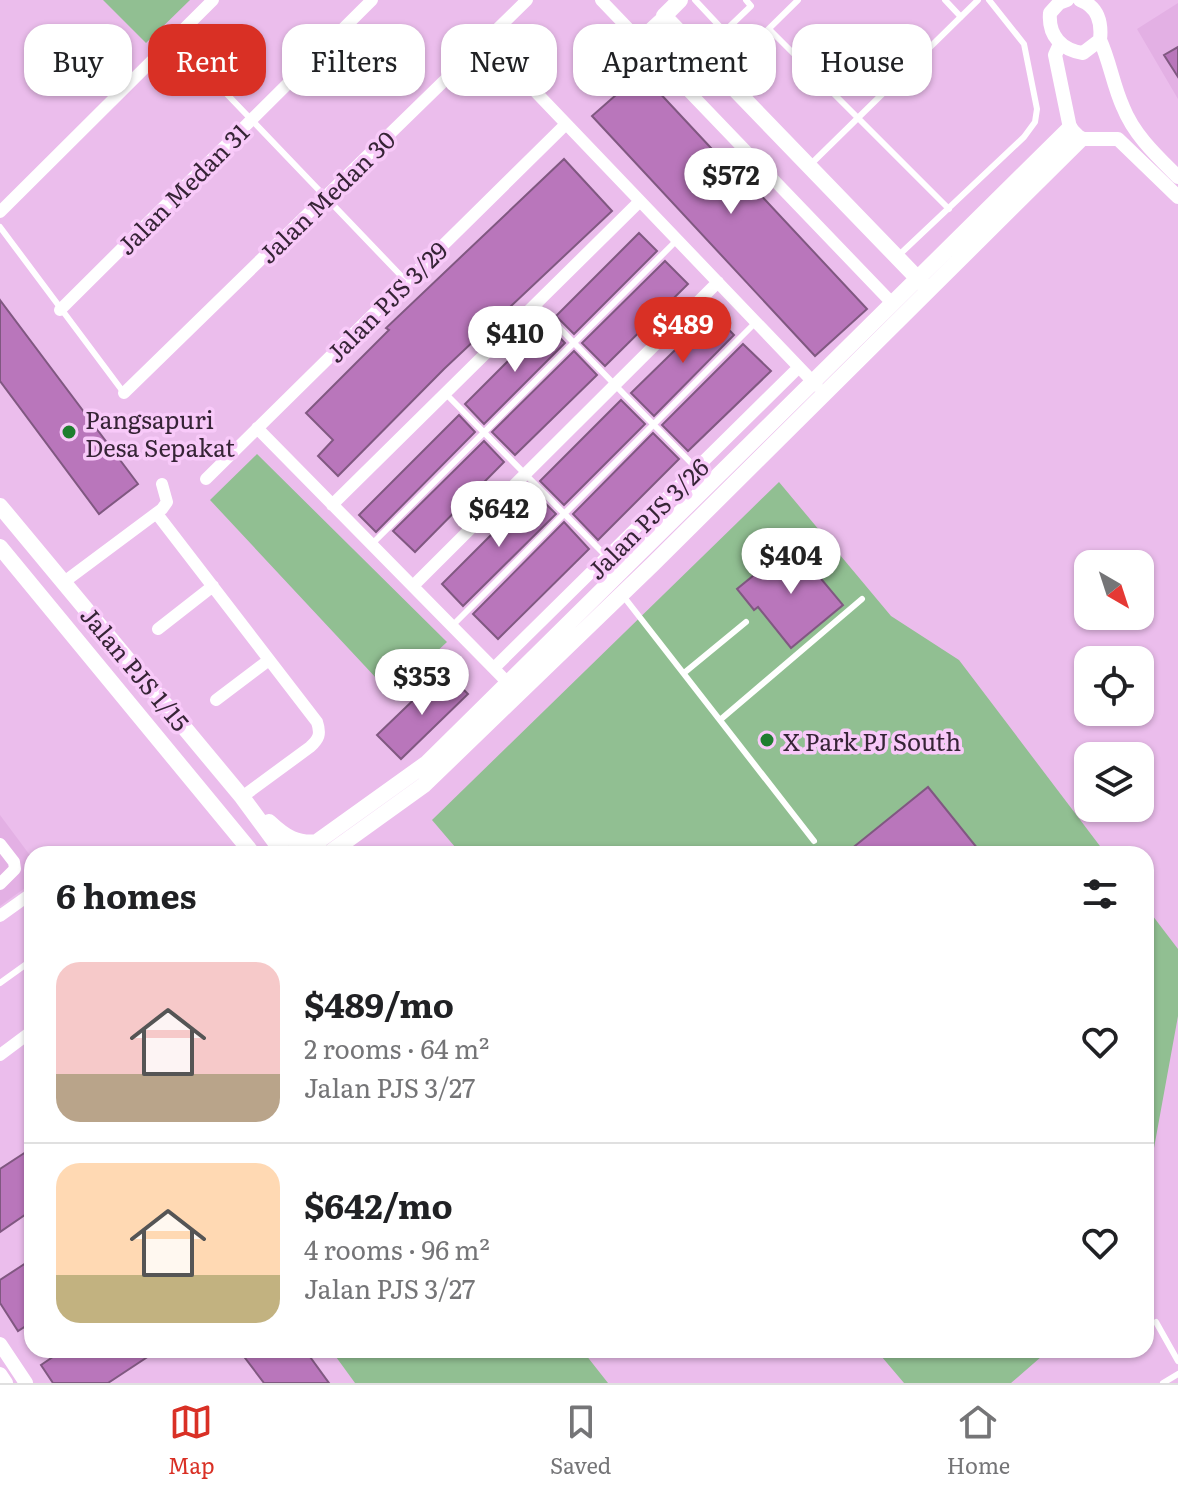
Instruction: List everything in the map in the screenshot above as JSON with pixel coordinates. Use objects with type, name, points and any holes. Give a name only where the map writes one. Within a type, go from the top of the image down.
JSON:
[{"type":"main road","points":[[672,24],[664,16],[680,0]]},
{"type":"main road","points":[[742,96],[929,290]]},
{"type":"main road","points":[[326,846],[622,594],[819,388],[917,277],[1075,134]]},
{"type":"main road","points":[[513,688],[819,388],[929,290],[1075,134]]},
{"type":"main road","name":"Jalan PJS 1/15","points":[[2,514],[64,582],[242,797],[278,846]]},
{"type":"main road","name":"Jalan PJS 1/15","points":[[0,547],[246,846]]},
{"type":"main road","points":[[0,566],[28,583]]},
{"type":"main road","points":[[242,797],[281,833],[293,841],[314,846]]},
{"type":"street","points":[[189,24],[213,0]]},
{"type":"street","name":"Jalan Medan 31","points":[[60,310],[372,0]]},
{"type":"street","name":"Jalan Medan 30","points":[[502,24],[527,0]]},
{"type":"street","points":[[601,0],[624,24]]},
{"type":"street","points":[[1040,0],[1050,13],[1051,30],[1060,44],[1071,51],[1083,53],[1100,40]]},
{"type":"street","points":[[1050,13],[1066,0]]},
{"type":"street","points":[[1089,2],[1099,19],[1100,40],[1124,111],[1150,150],[1178,177]]},
{"type":"street","points":[[655,24],[664,16]]},
{"type":"street","points":[[1060,44],[1055,55],[1075,134],[1118,139],[1178,197]]},
{"type":"street","points":[[0,212],[148,65]]},
{"type":"street","name":"Jalan Medan 30","points":[[124,393],[441,84]]},
{"type":"street","points":[[539,96],[819,388]]},
{"type":"street","points":[[694,96],[892,303]]},
{"type":"street","name":"Jalan PJS 3/29","points":[[206,479],[566,124]]},
{"type":"street","points":[[332,505],[640,201]]},
{"type":"street","points":[[413,586],[718,282]]},
{"type":"street","name":"Jalan PJS 3/26","points":[[494,668],[799,367]]},
{"type":"street","points":[[257,428],[513,688]]},
{"type":"street","points":[[64,582],[157,514],[167,502],[162,484]]},
{"type":"street","points":[[157,514],[317,722],[318,739],[242,797]]},
{"type":"street","points":[[158,629],[213,586]]},
{"type":"street","points":[[216,700],[269,660]]},
{"type":"street","points":[[0,844],[15,866],[14,873],[0,884]]},
{"type":"street","points":[[0,916],[24,899]]},
{"type":"street","points":[[0,1055],[24,1037]]},
{"type":"street","points":[[0,1344],[26,1383]]},
{"type":"street","points":[[0,1374],[6,1383]]},
{"type":"lane","points":[[695,0],[718,24]]},
{"type":"lane","points":[[733,24],[751,6],[746,0]]},
{"type":"lane","points":[[774,24],[798,0]]},
{"type":"lane","points":[[945,0],[961,17]]},
{"type":"lane","points":[[810,165],[978,0]]},
{"type":"lane","points":[[898,256],[1024,137],[1035,122],[1037,109],[1024,44],[989,0]]},
{"type":"lane","points":[[776,36],[949,209]]},
{"type":"lane","points":[[227,96],[406,281]]},
{"type":"lane","points":[[0,227],[124,393]]},
{"type":"lane","points":[[372,544],[677,240]]},
{"type":"lane","points":[[536,304],[696,468]]},
{"type":"lane","points":[[452,626],[756,322]]},
{"type":"lane","points":[[445,393],[607,557]]},
{"type":"lane","points":[[622,594],[814,841]]},
{"type":"lane","points":[[720,720],[862,599]]},
{"type":"lane","points":[[684,673],[746,622]]},
{"type":"lane","points":[[0,983],[24,966]]},
{"type":"lane","points":[[1156,1322],[1178,1361]]},
{"type":"lane","points":[[1163,1383],[1178,1374]]},
{"type":"shaded area","points":[[1178,3],[1178,99],[1137,29]]},
{"type":"shaded area","points":[[0,815],[24,847],[24,889],[0,906]]},
{"type":"green space","points":[[103,0],[190,0],[165,24],[148,24],[146,43],[132,29],[132,24],[127,24]]},
{"type":"green space","points":[[257,454],[447,642],[391,694],[210,500]]},
{"type":"green space","name":"X Park PJ South","points":[[779,482],[891,616],[959,660],[1074,812],[1074,822],[1082,822],[1100,846],[454,846],[432,820]]},
{"type":"green space","points":[[1154,918],[1178,949],[1178,1016],[1154,1148]]},
{"type":"green space","points":[[337,1358],[588,1358],[608,1383],[355,1383]]},
{"type":"green space","points":[[883,1358],[1040,1358],[1011,1383],[904,1383]]},
{"type":"building","points":[[1178,47],[1178,77],[1164,55]]},
{"type":"building","points":[[615,96],[662,96],[867,309],[815,356],[592,116]]},
{"type":"building","points":[[564,159],[612,211],[444,369],[338,476],[318,456],[333,440],[306,413],[389,330],[386,328]]},
{"type":"building","points":[[639,233],[657,251],[574,334],[556,316]]},
{"type":"building","points":[[665,261],[688,284],[605,366],[582,343]]},
{"type":"building","name":"Pangsapuri Desa Sepakat","points":[[0,300],[138,484],[99,514],[0,381]]},
{"type":"building","points":[[713,313],[734,335],[654,416],[631,393]]},
{"type":"building","points":[[546,323],[565,343],[484,424],[465,404]]},
{"type":"building","points":[[743,344],[771,371],[688,451],[662,425]]},
{"type":"building","points":[[574,351],[597,375],[515,455],[492,432]]},
{"type":"building","points":[[621,400],[645,424],[564,505],[540,481]]},
{"type":"building","points":[[459,415],[475,432],[376,532],[359,515]]},
{"type":"building","points":[[653,433],[679,459],[598,540],[573,514]]},
{"type":"building","points":[[484,441],[504,462],[415,552],[393,531]]},
{"type":"building","points":[[534,492],[556,514],[463,606],[442,584]]},
{"type":"building","points":[[564,522],[589,549],[498,639],[473,614]]},
{"type":"building","points":[[792,544],[843,605],[791,648],[758,607],[754,610],[737,589]]},
{"type":"building","points":[[449,675],[468,694],[401,759],[377,735],[427,687],[432,692]]},
{"type":"building","points":[[928,787],[976,846],[855,846]]},
{"type":"building","points":[[24,1153],[24,1216],[0,1232],[0,1169]]},
{"type":"building","points":[[24,1264],[24,1327],[18,1331],[0,1303],[0,1280]]},
{"type":"building","points":[[51,1358],[146,1358],[108,1383],[53,1383],[41,1365]]},
{"type":"building","points":[[245,1358],[311,1358],[329,1383],[264,1383]]},
{"type":"place","name":"Pangsapuri Desa Sepakat","points":[[69,432]]},
{"type":"place","name":"X Park PJ South","points":[[767,740]]}]
